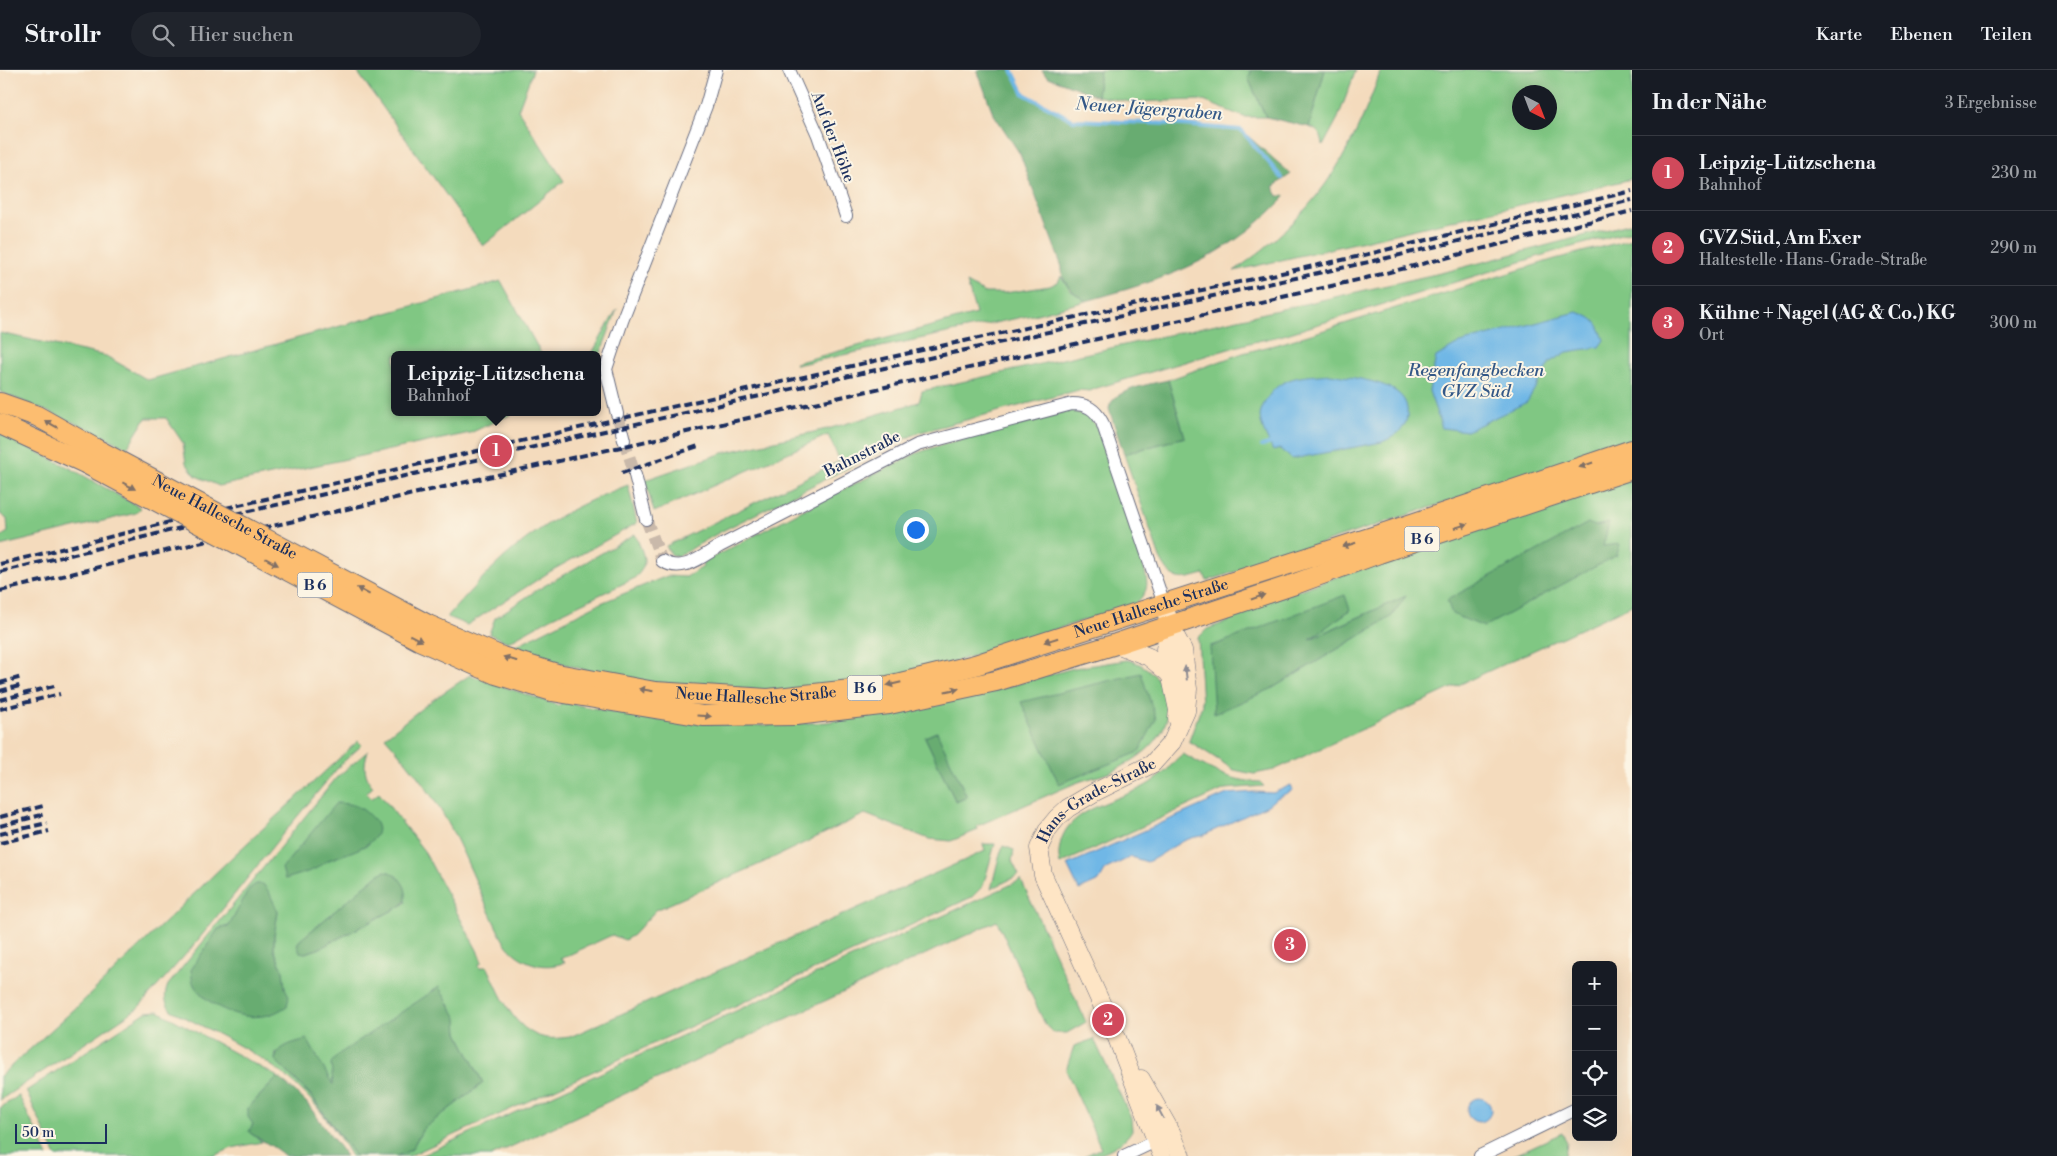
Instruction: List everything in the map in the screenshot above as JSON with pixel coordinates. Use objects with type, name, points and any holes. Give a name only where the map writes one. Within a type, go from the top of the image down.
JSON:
[{"type":"main road","name":"Neue Hallesche Straße","points":[[0,403],[37,416],[90,456],[419,640],[496,674],[554,683],[703,716],[796,716],[889,704],[996,681],[1116,644],[1295,584],[1379,553],[1632,469]]},
{"type":"main road","name":"Neue Hallesche Straße","points":[[0,424],[90,456]]},
{"type":"main road","name":"Neue Hallesche Straße","points":[[554,683],[768,699],[888,686],[974,664],[1164,604],[1385,533],[1632,450]]},
{"type":"street","points":[[617,414],[606,369],[622,321],[706,106],[716,70]]},
{"type":"street","name":"Auf der Höhe","points":[[789,70],[818,135],[846,216]]},
{"type":"street","name":"Bahnstraße","points":[[662,561],[676,567],[692,562],[917,445],[1072,404],[1082,404],[1097,414],[1102,422],[1164,604]]},
{"type":"street","points":[[635,476],[646,518]]},
{"type":"street","name":"Hans-Grade-Straße","points":[[1158,1149],[1117,1038],[1043,875],[1039,848],[1048,829],[1068,808],[1095,792],[1152,764],[1175,736],[1186,711],[1188,689],[1183,650],[1170,626],[1164,604]]},
{"type":"street","name":"Hans-Grade-Straße","points":[[1170,626],[1165,649],[1178,710],[1175,736]]},
{"type":"street","points":[[1116,644],[1149,657],[1171,675]]},
{"type":"street","name":"Hans-Grade-Straße","points":[[1117,1038],[1172,1134],[1181,1156]]},
{"type":"street","points":[[1480,1156],[1572,1111]]},
{"type":"street","points":[[1124,1156],[1158,1149],[1172,1134]]},
{"type":"green space","points":[[356,70],[533,70],[518,110],[564,181],[483,246]]},
{"type":"green space","points":[[977,70],[1012,70],[1024,94],[1073,120],[1171,124],[1241,130],[1291,174],[1273,187],[1278,196],[1286,196],[1240,237],[1217,252],[1169,275],[1086,301],[1072,291],[1066,283],[1062,267],[1020,154],[993,113]]},
{"type":"green space","points":[[1042,70],[1100,70],[1097,96],[1046,76]]},
{"type":"green space","points":[[1100,70],[1252,70],[1248,78],[1266,117],[1244,117],[1201,100],[1131,102],[1097,96]]},
{"type":"green space","points":[[1252,70],[1325,70],[1309,127],[1266,117],[1248,78]]},
{"type":"green space","points":[[1325,70],[1356,70],[1338,118],[1323,146],[1319,134],[1309,127]]},
{"type":"green space","points":[[1381,70],[1632,70],[1632,179],[1234,271],[1286,229],[1307,207],[1326,184],[1356,132]]},
{"type":"green space","points":[[1632,223],[1632,231],[1553,252],[1280,336],[1249,343],[1090,391],[1079,390],[917,433],[720,532],[679,556],[672,556],[666,546],[840,461],[828,435],[654,512],[645,480],[723,453],[831,428],[919,402],[922,391],[1449,271]]},
{"type":"green space","points":[[1632,239],[1632,441],[1207,581],[1204,574],[1183,579],[1173,576],[1169,572],[1160,558],[1124,454],[1185,437],[1168,380],[1243,353],[1282,343],[1555,259]]},
{"type":"green space","points":[[1061,276],[1070,290],[1086,301],[1037,314],[796,365],[795,363],[976,314],[967,283],[985,293],[1005,293],[1050,286],[1058,282]]},
{"type":"green space","points":[[501,281],[540,351],[391,351],[391,416],[507,416],[470,433],[219,486],[196,476],[186,463],[183,443],[166,418],[146,418],[127,448],[92,430],[0,392],[0,333],[106,356],[148,380]]},
{"type":"green space","points":[[617,309],[601,352],[593,351]]},
{"type":"green space","points":[[1168,380],[1185,437],[1124,454],[1109,409],[1111,402],[1133,388]]},
{"type":"green space","points":[[1071,410],[1090,418],[1097,427],[1142,561],[1147,584],[1144,594],[1135,604],[910,676],[792,692],[621,680],[543,658],[515,646],[596,605],[667,576],[686,577],[703,567],[702,563],[917,453]]},
{"type":"green space","points":[[0,433],[70,468],[141,508],[136,513],[0,546],[0,537],[8,532],[7,519],[0,514]]},
{"type":"green space","points":[[1632,477],[1632,605],[1274,770],[1254,774],[1234,770],[1189,741],[1202,705],[1198,638],[1207,629],[1229,621],[1228,614]],"holes":[[[1405,597],[1391,617],[1271,689],[1210,646],[1349,611],[1306,640]]]},
{"type":"green space","points":[[628,485],[637,523],[551,571],[467,625],[447,617],[490,570],[526,539],[570,511]]},
{"type":"green space","points":[[1588,523],[1595,526],[1609,523],[1603,546],[1620,544],[1617,555],[1484,627],[1452,614],[1447,600]]},
{"type":"green space","points":[[635,534],[644,563],[639,574],[633,579],[551,618],[508,642],[489,634],[495,618],[537,590]]},
{"type":"green space","points":[[1345,595],[1350,610],[1310,639],[1406,596],[1391,617],[1271,689],[1214,714],[1210,647]]},
{"type":"green space","points":[[1127,660],[1139,664],[1150,671],[1159,681],[1165,693],[1168,707],[1162,731],[1145,751],[1123,766],[1111,772],[1076,783],[977,826],[978,830],[951,841],[929,839],[865,814],[760,864],[656,910],[633,935],[625,940],[612,935],[560,959],[565,962],[549,966],[526,961],[507,946],[448,823],[423,784],[385,737],[431,701],[470,675],[560,706],[561,702],[658,720],[747,726],[827,722],[910,709],[991,691],[1074,668]],"holes":[[[936,732],[967,797],[956,802],[925,737]]]},
{"type":"green space","points":[[1141,673],[1156,719],[1139,752],[1059,784],[1021,702]]},
{"type":"green space","points":[[937,732],[967,797],[956,802],[925,737]]},
{"type":"green space","points":[[358,741],[362,745],[341,764],[194,945],[138,1008],[0,1100],[0,1076],[78,1006],[230,859]]},
{"type":"green space","points":[[368,751],[365,770],[373,787],[366,793],[371,799],[379,793],[424,851],[477,950],[482,962],[479,964],[480,968],[487,966],[503,999],[516,1020],[534,1034],[546,1038],[570,1037],[985,851],[983,844],[995,844],[983,886],[972,897],[409,1156],[397,1156],[411,1150],[423,1129],[483,1083],[458,1033],[456,1017],[448,1005],[333,1086],[276,1053],[275,1060],[309,1094],[355,1156],[351,1156],[323,1115],[289,1079],[247,1050],[171,1010],[165,998],[168,985],[337,777]],"holes":[[[337,803],[369,844],[329,860],[314,869]],[[384,872],[406,902],[318,949],[305,953],[297,945],[299,941]],[[278,912],[274,935],[274,949],[283,971],[285,988],[221,1008],[205,998],[194,985],[218,929]]]},
{"type":"green space","points":[[1183,754],[1229,777],[1260,782],[1264,786],[1225,789],[1060,864],[1059,852],[1061,841],[1066,830],[1074,821],[1096,807],[1148,784],[1167,770]]},
{"type":"green space","points":[[336,803],[352,805],[364,811],[373,819],[377,827],[377,834],[364,846],[329,860],[315,869],[285,879],[282,868]]},
{"type":"green space","points":[[1003,846],[1014,850],[1012,861],[1019,875],[991,889],[999,857]]},
{"type":"green space","points":[[385,871],[396,876],[404,885],[406,896],[401,906],[318,949],[305,953],[300,952],[297,945],[299,941]]},
{"type":"green space","points":[[1021,880],[1086,1022],[1067,1033],[1053,1033],[1045,1024],[997,921],[491,1156],[420,1156]]},
{"type":"green space","points":[[256,884],[263,884],[269,892],[278,912],[274,935],[274,950],[283,971],[285,988],[289,996],[287,1006],[281,1010],[269,1015],[253,1017],[224,1010],[206,999],[194,985],[191,970],[218,929],[229,926],[249,889]]},
{"type":"green space","points":[[439,987],[457,1018],[458,1033],[483,1083],[423,1129],[411,1150],[397,1156],[355,1156],[310,1094],[275,1060],[277,1055],[287,1045],[307,1039],[333,1085],[331,1063],[339,1054]]},
{"type":"green space","points":[[158,1011],[278,1077],[248,1108],[253,1124],[249,1132],[262,1142],[232,1148],[214,1156],[56,1156],[26,1091],[146,1012]]},
{"type":"green space","points":[[1094,1039],[1131,1118],[1132,1130],[1118,1145],[1111,1149],[1084,1156],[1101,1148],[1066,1070],[1074,1046]]},
{"type":"green space","points":[[278,1077],[306,1102],[346,1156],[285,1156],[249,1132],[253,1124],[248,1117],[248,1108]]},
{"type":"green space","points":[[18,1096],[48,1156],[0,1156],[0,1108]]},
{"type":"green space","points":[[1562,1133],[1567,1143],[1565,1156],[1512,1156]]},
{"type":"water","name":"Regenfangbecken GVZ Süd","points":[[1577,312],[1588,316],[1598,325],[1604,340],[1599,347],[1567,352],[1550,362],[1527,402],[1467,431],[1442,428],[1429,391],[1436,357],[1460,343]]},
{"type":"water","name":"Regenfangbecken GVZ Süd","points":[[1331,374],[1380,384],[1400,395],[1406,404],[1407,416],[1402,429],[1382,442],[1292,459],[1280,449],[1273,451],[1260,417],[1262,408],[1270,394],[1284,382],[1292,379]]},
{"type":"water","points":[[1291,785],[1293,790],[1275,799],[1268,805],[1202,836],[1186,840],[1147,862],[1131,857],[1106,869],[1099,881],[1079,890],[1067,865],[1227,794],[1273,793]]},
{"type":"water","points":[[1479,1098],[1487,1102],[1491,1110],[1487,1118],[1479,1122],[1471,1118],[1467,1110],[1471,1102]]},
{"type":"waterway","name":"Neuer Jägergraben","points":[[1012,70],[1024,94],[1073,120],[1171,124],[1241,130],[1282,178]]},
{"type":"waterway","points":[[1262,446],[1274,442]]},
{"type":"tunnel","points":[[617,414],[622,432]]},
{"type":"tunnel","points":[[624,440],[635,475]]},
{"type":"tunnel","points":[[646,519],[662,561]]},
{"type":"railway","points":[[226,508],[927,349],[1356,257],[1632,191]]},
{"type":"railway","points":[[236,514],[929,358],[1387,258],[1632,200]]},
{"type":"railway","points":[[263,528],[1362,279],[1632,211]]},
{"type":"railway","points":[[622,473],[701,445]]},
{"type":"railway","points":[[0,564],[174,521]]},
{"type":"railway","points":[[0,572],[185,527]]},
{"type":"railway","points":[[0,591],[211,540]]},
{"type":"railway","points":[[0,683],[22,677]]},
{"type":"railway","points":[[0,691],[23,685]]},
{"type":"railway","points":[[0,700],[58,685]]},
{"type":"railway","points":[[0,709],[60,694]]},
{"type":"railway","points":[[0,817],[43,806]]},
{"type":"railway","points":[[0,826],[45,814]]},
{"type":"railway","points":[[0,834],[47,823]]},
{"type":"railway","points":[[0,843],[49,831]]},
{"type":"place","name":"Leipzig-Lützschena","points":[[496,451]]},
{"type":"place","name":"Kühne + Nagel (AG & Co.) KG","points":[[1290,945]]},
{"type":"place","name":"GVZ Süd, Am Exer","points":[[1108,1020]]}]
